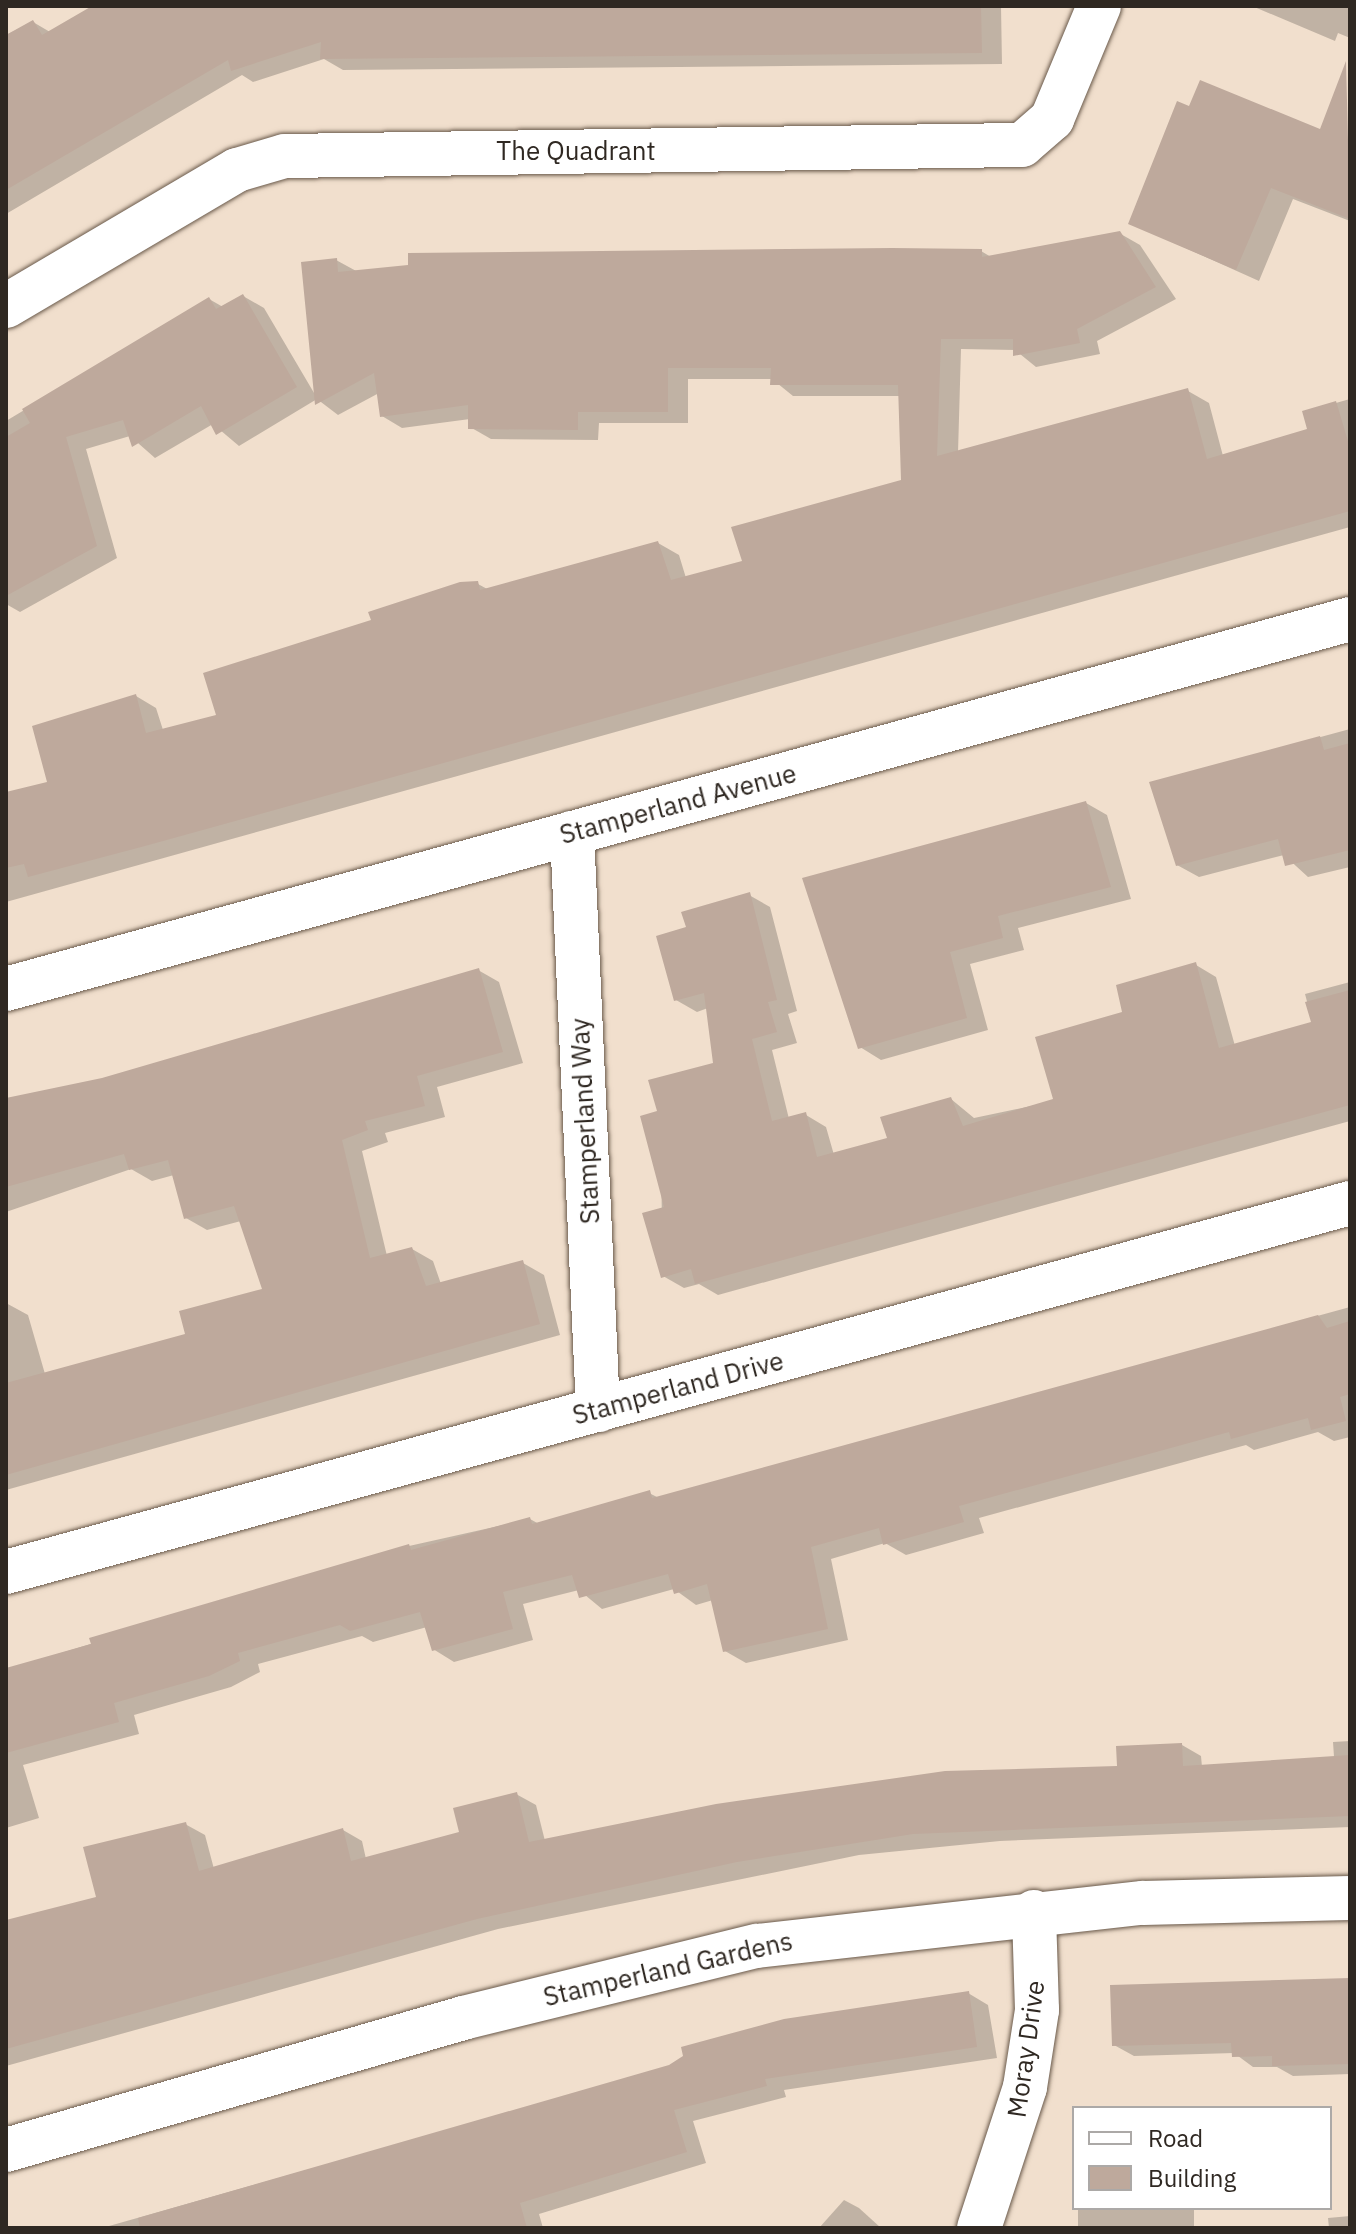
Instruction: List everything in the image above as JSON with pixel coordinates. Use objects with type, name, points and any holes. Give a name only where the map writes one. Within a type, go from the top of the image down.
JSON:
[{"type":"street","name":"The Quadrant","points":[[6,306],[237,170],[285,156],[1022,145],[1052,119],[1099,6]]},
{"type":"street","name":"Stamperland Avenue","points":[[6,989],[1350,619]]},
{"type":"street","name":"Stamperland Way","points":[[572,833],[598,1410]]},
{"type":"street","name":"Stamperland Drive","points":[[6,1572],[1350,1203]]},
{"type":"street","name":"Stamperland Gardens","points":[[6,2150],[463,2018],[714,1955],[1034,1912],[1350,1898]]},
{"type":"street","name":"Moray Drive","points":[[979,2228],[1025,2087],[1037,2010],[1034,1912]]},
{"type":"building","points":[[92,6],[981,6],[982,53],[320,59],[321,42],[231,71],[228,60],[6,190],[6,35],[33,20],[42,35]]},
{"type":"building","points":[[1346,61],[1350,219],[1271,188],[1236,270],[1128,224],[1177,101],[1189,106],[1200,80],[1320,129]]},
{"type":"building","points":[[1120,231],[1156,287],[1077,329],[1080,343],[1013,356],[1013,339],[941,339],[937,456],[1188,388],[1207,459],[1307,429],[1302,411],[1336,401],[1350,448],[1350,511],[145,846],[28,877],[24,864],[6,868],[6,792],[47,782],[32,726],[136,694],[146,733],[216,715],[203,673],[371,620],[368,612],[460,582],[478,581],[480,590],[658,541],[671,580],[742,561],[731,527],[901,480],[898,385],[770,385],[771,368],[668,368],[668,412],[578,412],[578,430],[468,429],[468,405],[380,417],[374,373],[315,405],[301,262],[337,258],[338,272],[408,265],[408,253],[892,248],[982,249],[982,257]]},
{"type":"building","points":[[243,294],[297,387],[216,435],[201,406],[132,447],[123,420],[66,437],[97,546],[6,596],[6,437],[30,423],[22,409],[209,297],[216,309]]},
{"type":"building","points":[[1320,736],[1324,750],[1350,743],[1350,850],[1285,866],[1278,839],[1176,866],[1149,782]]},
{"type":"building","points":[[1086,801],[1111,887],[998,916],[1003,938],[950,952],[967,1018],[858,1049],[802,878]]},
{"type":"building","points":[[750,892],[777,1000],[768,1002],[777,1032],[752,1039],[772,1121],[806,1112],[817,1157],[887,1138],[880,1117],[951,1097],[963,1126],[1053,1099],[1035,1037],[1122,1012],[1116,985],[1196,962],[1219,1048],[1311,1022],[1305,1002],[1350,990],[1350,1105],[695,1284],[691,1269],[661,1278],[642,1213],[664,1207],[640,1116],[657,1111],[648,1080],[713,1063],[704,993],[674,1001],[656,936],[686,927],[681,912]]},
{"type":"building","points":[[479,968],[503,1052],[417,1076],[425,1106],[365,1121],[368,1130],[342,1140],[370,1258],[412,1247],[426,1286],[523,1260],[540,1324],[6,1475],[6,1383],[185,1334],[179,1311],[262,1289],[234,1206],[184,1219],[168,1160],[129,1170],[124,1154],[6,1187],[6,1098],[102,1078]]},
{"type":"building","points":[[1318,1315],[1327,1328],[1350,1321],[1350,1394],[1340,1397],[1346,1421],[1311,1430],[1308,1418],[1231,1439],[1229,1432],[959,1506],[964,1522],[883,1545],[879,1528],[811,1547],[828,1629],[723,1652],[707,1584],[674,1594],[668,1574],[579,1598],[572,1575],[503,1592],[513,1629],[432,1651],[420,1612],[350,1631],[340,1625],[238,1653],[240,1661],[209,1676],[114,1703],[119,1722],[6,1753],[6,1668],[91,1644],[89,1638],[409,1544],[411,1550],[530,1517],[532,1524],[650,1490],[652,1498]]},
{"type":"building","points":[[1182,1743],[1183,1766],[1350,1755],[1350,1816],[913,1834],[737,1862],[477,1919],[6,2049],[6,1920],[96,1897],[83,1847],[186,1822],[199,1871],[343,1828],[351,1861],[459,1832],[453,1808],[517,1792],[529,1842],[716,1804],[945,1771],[1117,1766],[1116,1746]]},
{"type":"building","points":[[1350,1978],[1350,2064],[1272,2066],[1272,2056],[1232,2057],[1231,2043],[1112,2046],[1110,1985]]},
{"type":"building","points":[[969,1991],[977,2047],[765,2079],[767,2086],[674,2110],[687,2152],[520,2203],[527,2228],[140,2228],[138,2218],[669,2065],[683,2056],[681,2047],[784,2019]]}]
